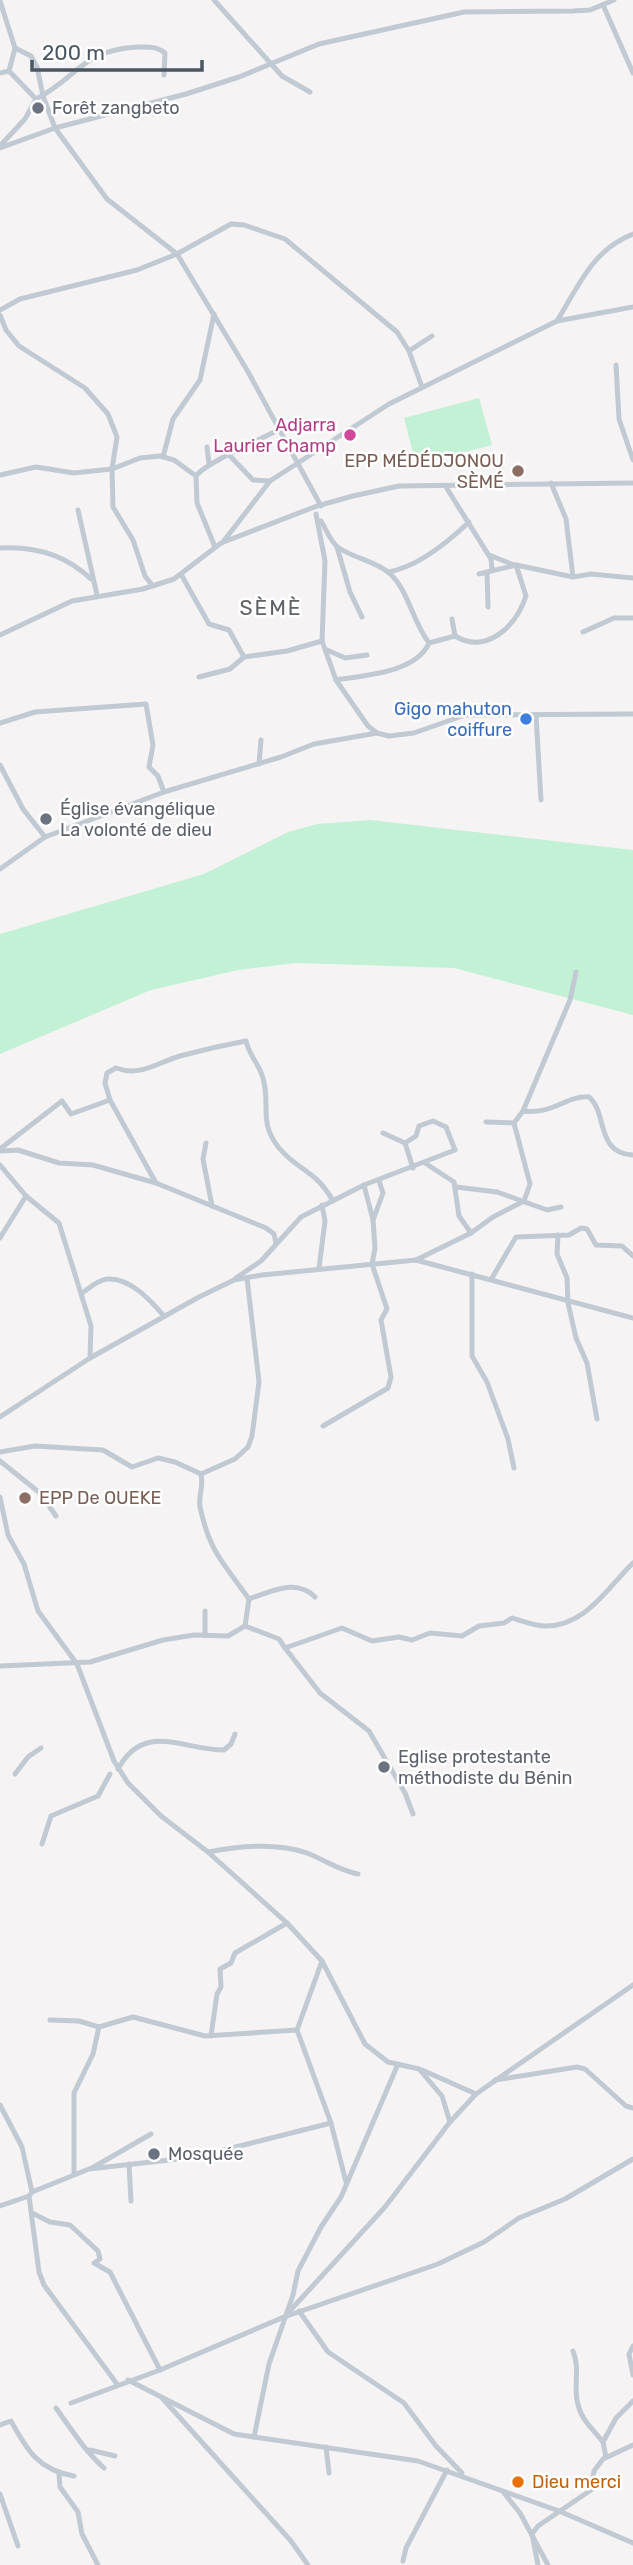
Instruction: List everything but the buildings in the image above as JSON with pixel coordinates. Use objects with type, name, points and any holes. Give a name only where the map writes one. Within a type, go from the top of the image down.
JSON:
[{"type":"street","points":[[214,0],[288,80],[310,92]]},
{"type":"street","points":[[0,147],[55,128],[186,94],[272,64],[319,44],[464,12],[573,11],[614,0]]},
{"type":"street","points":[[0,1],[15,48],[9,71]]},
{"type":"street","points":[[603,5],[633,73]]},
{"type":"street","points":[[15,48],[31,56],[37,67],[43,96],[55,128],[107,199],[177,254],[214,314],[295,464],[317,493],[319,505],[316,513],[325,561],[322,641],[336,680],[368,726],[377,733],[389,736],[414,733],[465,715],[633,714]]},
{"type":"street","points":[[0,147],[25,119],[36,99],[85,62],[116,48],[162,50],[166,57],[164,75]]},
{"type":"street","points":[[0,73],[9,71]]},
{"type":"street","points":[[9,71],[36,99]]},
{"type":"street","points":[[0,310],[20,299],[137,270],[177,254],[231,224],[272,232],[285,239],[397,332],[409,351],[422,387]]},
{"type":"street","points":[[557,321],[597,258],[614,243],[633,234]]},
{"type":"street","points":[[0,635],[72,601],[143,589],[182,576],[218,545],[270,481],[422,387],[557,321],[633,307]]},
{"type":"street","points":[[163,457],[173,419],[200,380],[214,314]]},
{"type":"street","points":[[0,315],[6,330],[19,346],[100,401],[117,437],[112,469],[113,507],[133,540],[145,576],[152,585]]},
{"type":"street","points":[[409,351],[432,336]]},
{"type":"street","points":[[616,365],[619,419],[633,460]]},
{"type":"street","points":[[218,545],[197,503],[196,476],[209,464],[230,456],[278,430]]},
{"type":"street","points":[[206,447],[209,464]]},
{"type":"street","points":[[230,456],[253,480],[259,493]]},
{"type":"street","points":[[0,475],[36,467],[74,473],[112,469],[140,458],[163,457],[174,460],[196,476]]},
{"type":"street","points":[[253,480],[270,481]]},
{"type":"street","points":[[218,545],[319,505],[399,486],[632,482]]},
{"type":"street","points":[[551,483],[566,519],[573,577]]},
{"type":"street","points":[[446,487],[489,555],[488,607]]},
{"type":"street","points":[[78,510],[91,579],[97,595]]},
{"type":"street","points":[[316,513],[337,547],[350,592],[362,617]]},
{"type":"street","points":[[388,572],[405,567],[438,548],[469,522]]},
{"type":"street","points":[[337,547],[388,572],[402,590],[415,625],[429,643]]},
{"type":"street","points":[[0,548],[46,552],[71,563],[91,579]]},
{"type":"street","points":[[489,555],[515,565],[573,577],[591,574],[633,578]]},
{"type":"street","points":[[479,574],[515,565]]},
{"type":"street","points":[[336,680],[400,666],[417,657],[429,643],[455,636],[466,641],[484,641],[506,629],[526,596],[515,565]]},
{"type":"street","points":[[573,567],[591,574]]},
{"type":"street","points":[[182,576],[209,624],[229,630],[244,657]]},
{"type":"street","points":[[583,632],[614,618],[633,618]]},
{"type":"street","points":[[452,619],[455,636]]},
{"type":"street","points":[[200,677],[230,669],[244,657],[287,651],[322,641]]},
{"type":"street","points":[[326,650],[345,658],[367,654]]},
{"type":"street","points":[[0,723],[35,712],[146,704],[153,745],[149,767],[158,776],[163,792]]},
{"type":"street","points":[[536,715],[541,800]]},
{"type":"street","points":[[0,869],[45,836],[163,792],[259,764],[314,744],[377,733]]},
{"type":"street","points":[[259,764],[261,740]]},
{"type":"street","points":[[0,765],[23,809],[45,836]]},
{"type":"street","points":[[514,1123],[523,1111],[570,1000],[576,972]]},
{"type":"street","points":[[156,1183],[110,1100],[105,1079],[112,1069],[137,1071],[182,1056],[246,1041],[251,1059],[262,1076],[264,1118],[270,1135],[285,1153],[318,1178],[333,1201]]},
{"type":"street","points":[[523,1111],[549,1111],[578,1097],[589,1097],[595,1102],[606,1140],[623,1153],[633,1155]]},
{"type":"street","points":[[0,1150],[62,1101],[71,1114],[110,1100]]},
{"type":"street","points":[[0,1417],[90,1358],[163,1316],[234,1280],[261,1261],[292,1224],[322,1205],[364,1185],[455,1150],[444,1126],[428,1121],[419,1126],[416,1136],[405,1143]]},
{"type":"street","points":[[486,1122],[514,1123]]},
{"type":"street","points":[[416,1260],[471,1233],[493,1217],[524,1201],[530,1184],[514,1123]]},
{"type":"street","points":[[383,1133],[405,1143],[414,1168]]},
{"type":"street","points":[[206,1143],[203,1159],[212,1206]]},
{"type":"street","points":[[0,1150],[18,1150],[59,1163],[93,1166],[156,1183],[266,1228],[274,1234],[276,1243]]},
{"type":"street","points":[[425,1163],[447,1176],[456,1187],[459,1216],[471,1233]]},
{"type":"street","points":[[0,1165],[26,1196],[59,1223],[90,1326],[90,1358]]},
{"type":"street","points":[[373,1220],[383,1193],[379,1181]]},
{"type":"street","points":[[323,1426],[388,1388],[391,1377],[381,1320],[387,1308],[372,1264],[375,1248],[373,1220],[364,1185]]},
{"type":"street","points":[[456,1187],[497,1192],[547,1210],[561,1208]]},
{"type":"street","points":[[0,1238],[26,1196]]},
{"type":"street","points":[[319,1268],[325,1221],[322,1205]]},
{"type":"street","points":[[492,1278],[516,1237],[572,1234],[578,1228],[587,1229],[596,1245],[622,1245],[633,1256]]},
{"type":"street","points":[[558,1235],[557,1255],[567,1278],[568,1303],[576,1338],[587,1363],[597,1419]]},
{"type":"street","points":[[234,1280],[319,1268],[416,1260],[492,1278],[568,1303],[633,1318]]},
{"type":"street","points":[[472,1274],[472,1356],[487,1382],[508,1438],[513,1468]]},
{"type":"street","points":[[201,1474],[234,1459],[248,1447],[251,1436],[259,1382],[247,1278]]},
{"type":"street","points":[[82,1293],[106,1279],[116,1280],[148,1297],[163,1316]]},
{"type":"street","points":[[0,1452],[56,1446],[103,1450],[132,1467],[158,1458],[176,1462],[201,1474]]},
{"type":"street","points":[[0,1461],[40,1493],[57,1516]]},
{"type":"street","points":[[201,1474],[202,1493],[199,1502],[211,1548],[249,1599],[245,1626]]},
{"type":"street","points":[[0,1497],[8,1535],[24,1564],[38,1611],[77,1664],[118,1769],[128,1783],[161,1816],[208,1852],[287,1923],[322,1961],[365,2045],[388,2062],[419,2069],[477,2094]]},
{"type":"street","points":[[285,1648],[342,1628],[372,1641],[399,1637],[412,1640],[430,1633],[462,1636],[479,1626],[504,1623],[512,1618],[545,1626],[573,1621],[609,1591],[633,1563]]},
{"type":"street","points":[[249,1599],[294,1586],[304,1587],[315,1597]]},
{"type":"street","points":[[205,1611],[205,1635]]},
{"type":"street","points":[[245,1626],[279,1639],[320,1693],[369,1731],[405,1793],[413,1814]]},
{"type":"street","points":[[0,1666],[77,1664],[115,1656],[163,1640],[205,1635],[228,1636],[245,1626]]},
{"type":"street","points":[[118,1769],[127,1754],[143,1743],[167,1741],[224,1750],[231,1744],[234,1734]]},
{"type":"street","points":[[15,1774],[28,1757],[41,1748]]},
{"type":"street","points":[[42,1844],[51,1816],[98,1796],[110,1774]]},
{"type":"street","points":[[208,1852],[258,1846],[294,1850],[338,1870],[358,1874]]},
{"type":"street","points":[[211,2036],[216,1994],[221,1987],[220,1969],[231,1963],[235,1953],[287,1923]]},
{"type":"street","points":[[322,1961],[297,2030],[331,2123],[346,2182]]},
{"type":"street","points":[[284,2317],[385,2207],[450,2122],[477,2094],[633,1984]]},
{"type":"street","points":[[50,2020],[79,2021],[99,2027],[133,2017],[211,2036],[297,2030]]},
{"type":"street","points":[[74,2173],[74,2093],[93,2054],[99,2027]]},
{"type":"street","points":[[254,2437],[268,2364],[298,2271],[321,2227],[341,2197],[398,2064]]},
{"type":"street","points":[[494,2080],[577,2067],[585,2069],[626,2106],[633,2108]]},
{"type":"street","points":[[419,2069],[442,2096],[450,2122]]},
{"type":"street","points":[[0,2105],[22,2147],[31,2194],[39,2272],[48,2293],[117,2384]]},
{"type":"street","points":[[1,2205],[89,2169],[196,2157],[331,2123]]},
{"type":"street","points":[[89,2169],[151,2134]]},
{"type":"street","points":[[71,2403],[160,2370],[299,2311],[450,2259],[484,2242],[519,2218],[565,2199],[633,2159]]},
{"type":"street","points":[[129,2164],[131,2201]]},
{"type":"street","points":[[32,2213],[50,2222],[70,2225],[98,2251],[100,2259],[94,2263],[110,2272],[160,2370]]},
{"type":"street","points":[[299,2311],[328,2352],[404,2403],[436,2446],[464,2475]]},
{"type":"street","points":[[633,2346],[629,2354],[633,2375]]},
{"type":"street","points":[[573,2351],[579,2367],[576,2399],[589,2428],[603,2442],[606,2457]]},
{"type":"street","points":[[128,2380],[234,2434],[418,2460],[559,2511],[633,2543]]},
{"type":"street","points":[[162,2398],[180,2422],[291,2542],[308,2565]]},
{"type":"street","points":[[603,2442],[616,2418],[633,2401]]},
{"type":"street","points":[[56,2408],[82,2444],[104,2468]]},
{"type":"street","points":[[0,2424],[11,2421],[40,2463],[59,2474],[74,2476]]},
{"type":"street","points":[[538,2565],[532,2534],[542,2521],[590,2490],[597,2465],[606,2457],[633,2445]]},
{"type":"street","points":[[326,2447],[329,2473]]},
{"type":"street","points":[[90,2450],[115,2455]]},
{"type":"street","points":[[403,2561],[406,2548],[447,2470]]},
{"type":"street","points":[[59,2474],[60,2487],[78,2512],[82,2534],[98,2565]]},
{"type":"street","points":[[502,2491],[532,2534],[546,2564]]},
{"type":"street","points":[[0,2494],[18,2546]]},
{"type":"street","points":[[625,2539],[633,2537]]},
{"type":"green space","points":[[479,398],[492,445],[416,465],[404,418]]},
{"type":"green space","points":[[370,820],[633,850],[633,1015],[454,968],[296,963],[238,970],[151,990],[0,1054],[0,934],[204,874],[288,832],[317,824]]},
{"type":"place","name":"Forêt zangbeto","points":[[38,108]]},
{"type":"place","name":"Adjarra Laurier Champ","points":[[350,435]]},
{"type":"place","name":"EPP MÉDÉDJONOU SÈMÉ","points":[[518,471]]},
{"type":"place","name":"Gigo mahuton coiffure","points":[[526,719]]},
{"type":"place","name":"Église évangélique La volonté de dieu","points":[[46,819]]},
{"type":"place","name":"EPP De OUEKE","points":[[25,1498]]},
{"type":"place","name":"Eglise protestante méthodiste du Bénin","points":[[384,1767]]},
{"type":"place","name":"Mosquée","points":[[154,2154]]},
{"type":"place","name":"Dieu merci","points":[[518,2482]]},
{"type":"district","name":"SÈMÈ","points":[[271,608]]}]
